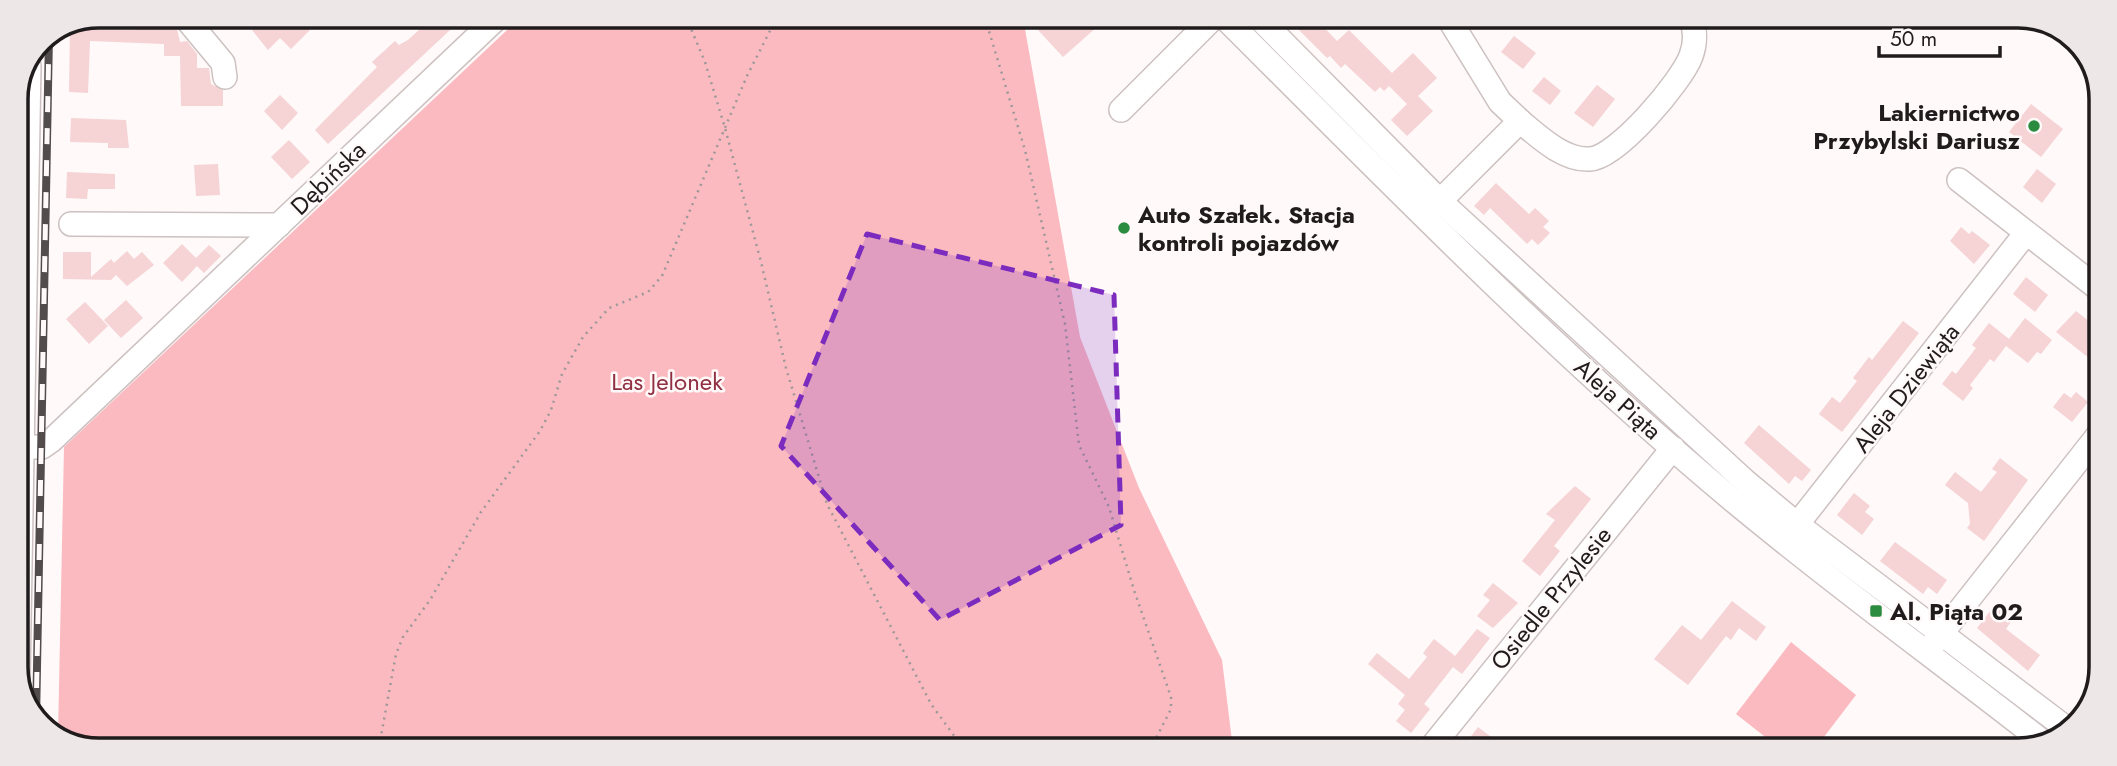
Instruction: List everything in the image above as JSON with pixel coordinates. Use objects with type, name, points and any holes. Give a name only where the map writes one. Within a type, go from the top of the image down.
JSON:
[{"type":"street","points":[[194,28],[223,63],[225,77]]},
{"type":"street","name":"Dębińska","points":[[71,224],[279,225],[486,28]]},
{"type":"street","points":[[1121,110],[1203,28]]},
{"type":"street","name":"Aleja Piąta","points":[[1235,28],[1497,290],[1672,448],[1791,533],[1927,652],[2035,736]]},
{"type":"street","points":[[1269,28],[1440,201],[1745,481],[1791,533],[1942,633],[2060,724]]},
{"type":"street","points":[[1455,28],[1500,102],[1550,144],[1580,158],[1590,159],[1611,152],[1628,138],[1687,65],[1693,44],[1692,28]]},
{"type":"street","points":[[1440,201],[1520,121]]},
{"type":"street","points":[[1959,180],[2089,282]]},
{"type":"street","points":[[28,447],[42,447],[52,440],[279,225]]},
{"type":"street","name":"Aleja Dziewiąta","points":[[1791,533],[2026,233]]},
{"type":"street","points":[[1927,652],[2089,447]]},
{"type":"street","name":"Osiedle Przylesie","points":[[1439,738],[1672,448]]},
{"type":"path","points":[[691,28],[705,62],[725,128],[786,368],[827,504],[931,704],[956,738]]},
{"type":"path","points":[[381,738],[396,654],[403,637],[430,600],[481,512],[540,430],[551,410],[562,374],[583,337],[609,308],[642,296],[662,276],[769,28]]},
{"type":"path","points":[[988,28],[1025,149],[1065,324],[1079,446],[1109,507],[1134,590],[1171,696],[1171,709],[1157,738]]},
{"type":"highlighted area","points":[[867,234],[1114,295],[1121,525],[940,620],[781,446]]},
{"type":"green space","name":"Las Jelonek","points":[[509,28],[1025,28],[1080,337],[1139,488],[1222,660],[1232,738],[85,737],[58,725],[64,447]]},
{"type":"green space","points":[[1791,642],[1856,695],[1823,738],[1767,738],[1736,714]]},
{"type":"building","points":[[421,28],[452,28],[328,144],[315,130],[377,67],[372,62],[395,41],[399,45]]},
{"type":"building","points":[[1040,28],[1096,28],[1063,57],[1038,30]]},
{"type":"building","points":[[1325,28],[1337,41],[1349,30],[1392,73],[1413,53],[1437,78],[1418,96],[1433,111],[1407,136],[1391,120],[1407,104],[1389,86],[1384,91],[1380,87],[1375,92],[1345,64],[1341,68],[1330,56],[1327,58],[1298,29]]},
{"type":"building","points":[[90,29],[177,29],[180,42],[187,41],[197,54],[197,68],[209,68],[211,84],[223,90],[223,106],[181,106],[180,56],[164,56],[164,44],[90,41],[88,93],[69,92],[70,34]]},
{"type":"building","points":[[252,30],[310,30],[291,49],[280,38],[268,50]]},
{"type":"building","points":[[1514,36],[1536,53],[1523,69],[1501,52]]},
{"type":"building","points":[[1544,77],[1561,91],[1550,105],[1532,91]]},
{"type":"building","points":[[1597,85],[1615,99],[1593,127],[1574,113]]},
{"type":"building","points":[[280,95],[298,113],[282,130],[264,111]]},
{"type":"building","points":[[2031,104],[2063,129],[2041,157],[2009,132]]},
{"type":"building","points":[[71,118],[126,120],[129,148],[108,148],[108,143],[70,142]]},
{"type":"building","points":[[289,140],[310,162],[292,179],[271,157]]},
{"type":"building","points":[[218,164],[220,195],[196,196],[194,165]]},
{"type":"building","points":[[2037,169],[2056,184],[2042,203],[2023,187]]},
{"type":"building","points":[[67,172],[115,174],[115,189],[88,189],[87,199],[66,198]]},
{"type":"building","points":[[1496,183],[1529,214],[1535,208],[1549,221],[1543,227],[1550,233],[1538,245],[1532,239],[1527,244],[1490,208],[1484,215],[1474,206]]},
{"type":"building","points":[[1961,227],[1969,234],[1972,231],[1990,245],[1974,264],[1950,241]]},
{"type":"building","points":[[182,244],[196,258],[209,245],[221,256],[204,273],[197,266],[182,282],[163,263]]},
{"type":"building","points":[[127,251],[134,259],[142,252],[154,265],[127,286],[116,275],[111,280],[63,279],[63,252],[91,252],[91,277],[111,259],[114,263]]},
{"type":"building","points":[[2026,277],[2048,295],[2035,312],[2013,294]]},
{"type":"building","points":[[126,300],[143,318],[121,338],[104,320]]},
{"type":"building","points":[[85,302],[108,326],[89,344],[66,319]]},
{"type":"building","points":[[2076,311],[2089,321],[2089,358],[2056,332]]},
{"type":"building","points":[[2025,318],[2052,340],[2041,354],[2037,352],[2028,363],[2006,346],[1994,362],[1990,359],[1970,385],[1973,388],[1963,401],[1942,384],[1952,371],[1956,374],[1976,348],[1972,345],[1989,323],[2009,339]]},
{"type":"building","points":[[1903,321],[1919,333],[1842,432],[1819,414],[1832,397],[1840,403],[1857,381],[1853,378],[1869,357],[1872,360]]},
{"type":"building","points":[[2076,392],[2088,402],[2072,422],[2053,407],[2064,393],[2071,398]]},
{"type":"building","points":[[1759,425],[1811,470],[1802,481],[1795,476],[1789,484],[1744,443]]},
{"type":"building","points":[[2000,458],[2028,480],[1984,541],[1967,528],[1970,524],[1968,503],[1945,485],[1955,472],[1981,492],[1997,472],[1992,469]]},
{"type":"building","points":[[1575,486],[1591,499],[1554,546],[1560,551],[1540,576],[1522,561],[1555,520],[1546,514]]},
{"type":"building","points":[[1854,493],[1870,506],[1865,512],[1874,519],[1862,535],[1837,515]]},
{"type":"building","points":[[1895,542],[1947,580],[1937,594],[1928,587],[1923,594],[1880,561]]},
{"type":"building","points":[[1493,583],[1518,603],[1493,628],[1477,616],[1490,600],[1483,595]]},
{"type":"building","points":[[1732,601],[1766,627],[1756,641],[1739,628],[1731,640],[1726,636],[1688,685],[1654,659],[1682,625],[1701,640]]},
{"type":"building","points":[[1995,605],[2013,619],[2006,629],[2040,655],[2028,671],[1977,628]]},
{"type":"building","points":[[1477,629],[1490,638],[1462,674],[1453,667],[1424,704],[1430,709],[1411,733],[1396,721],[1405,710],[1398,704],[1405,695],[1368,664],[1377,653],[1409,679],[1427,657],[1423,653],[1434,639],[1455,656]]},
{"type":"building","points":[[1478,727],[1492,738],[1470,738]]},
{"type":"railway","points":[[36,699],[49,49]]},
{"type":"place","name":"Lakiernictwo Przybylski Dariusz","points":[[2034,126]]},
{"type":"place","name":"Auto Szałek. Stacja kontroli pojazdów","points":[[1124,228]]},
{"type":"place","name":"Al. Piąta 02","points":[[1876,611]]}]
